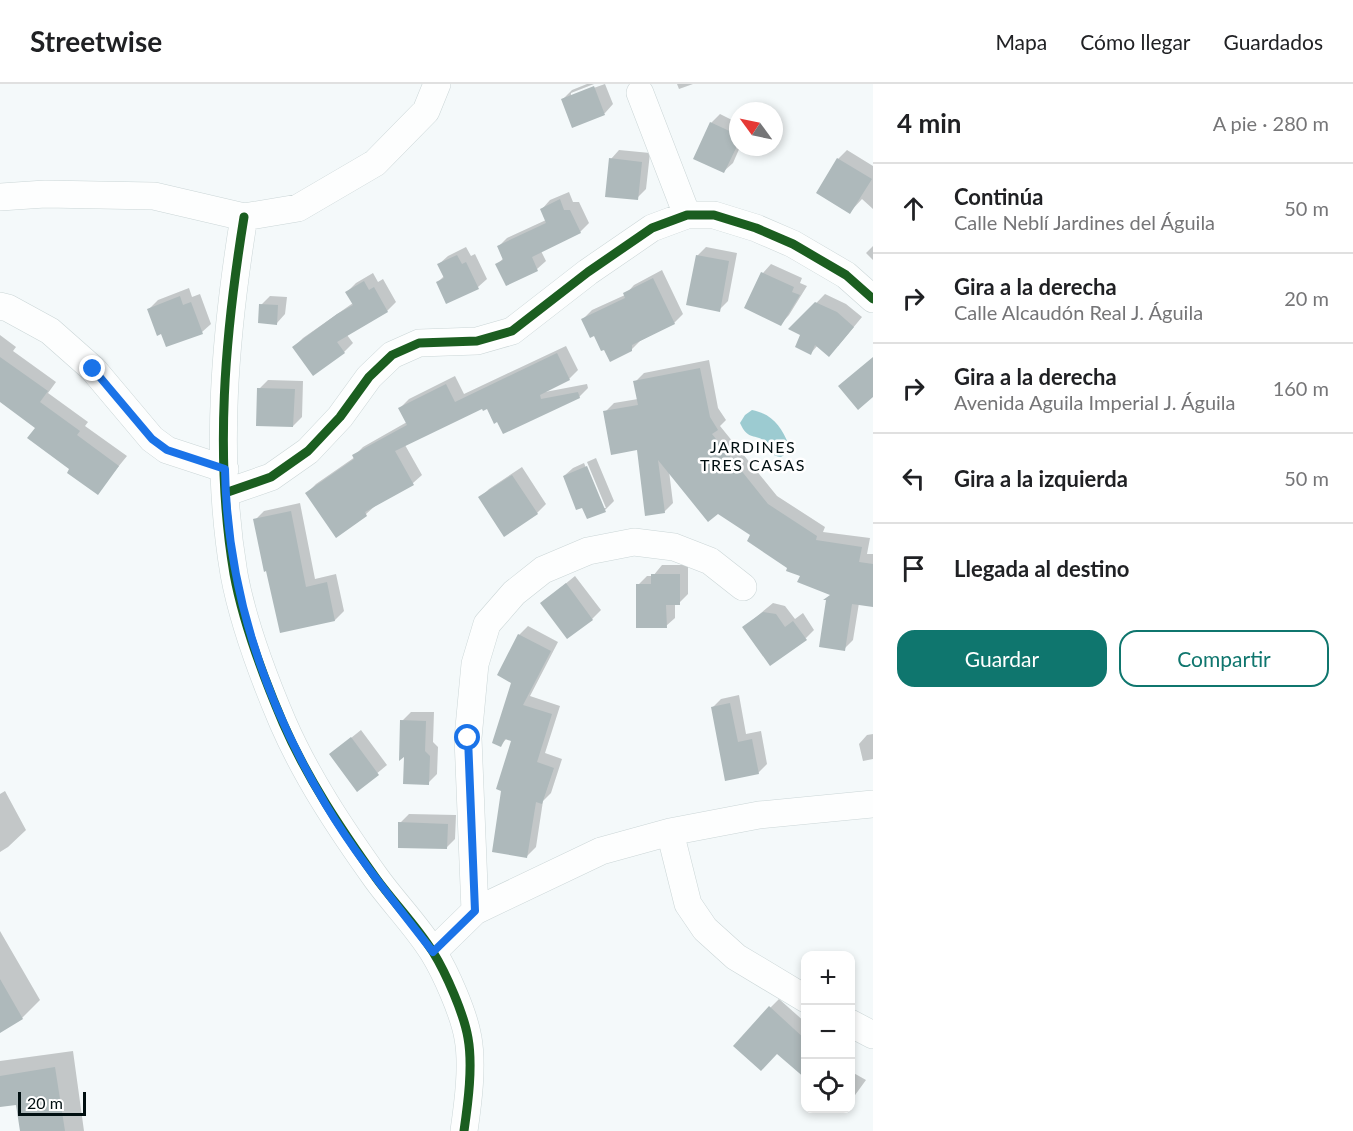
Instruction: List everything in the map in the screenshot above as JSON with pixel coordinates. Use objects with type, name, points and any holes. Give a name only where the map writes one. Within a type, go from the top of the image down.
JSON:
[{"type":"street","points":[[0,197],[45,194],[154,196],[244,217],[298,208],[375,163],[426,111],[437,84]]},
{"type":"street","points":[[640,93],[687,215]]},
{"type":"street","points":[[0,306],[50,331],[93,369],[152,439],[167,450],[225,481],[271,477],[308,451],[340,417],[369,377],[392,355],[418,343],[477,341],[512,331],[588,272],[652,228],[687,215],[714,215],[756,228],[793,244],[846,275],[873,299]]},
{"type":"street","points":[[244,217],[233,286],[226,370],[225,481],[234,574],[257,657],[284,725],[327,805],[377,879],[433,952],[454,994],[468,1038],[470,1092],[464,1131]]},
{"type":"street","points":[[475,911],[468,738],[475,664],[487,624],[514,593],[543,570],[588,551],[634,542],[674,547],[710,561],[742,587]]},
{"type":"street","points":[[433,952],[475,911],[601,851],[670,832],[759,815],[873,804]]},
{"type":"street","points":[[670,832],[688,904],[705,929],[736,957],[801,996]]},
{"type":"street","points":[[855,1026],[873,1035]]},
{"type":"water","points":[[752,410],[765,414],[783,432],[789,445],[786,454],[781,457],[775,456],[767,442],[749,435],[743,429],[740,423]]},
{"type":"building","points":[[594,86],[605,115],[572,128],[561,99]]},
{"type":"building","points":[[710,122],[729,131],[729,156],[732,156],[724,173],[693,159]]},
{"type":"building","points":[[609,158],[642,162],[638,200],[605,197]]},
{"type":"building","points":[[837,158],[872,179],[850,214],[816,193]]},
{"type":"building","points":[[560,199],[564,210],[570,210],[581,233],[532,257],[538,271],[506,286],[495,264],[503,260],[497,246],[546,223],[540,209]]},
{"type":"building","points":[[457,255],[462,264],[466,262],[479,289],[446,304],[436,282],[444,278],[437,264]]},
{"type":"building","points":[[696,255],[729,261],[720,312],[686,305]]},
{"type":"building","points":[[761,272],[794,287],[792,292],[800,295],[781,326],[744,308]]},
{"type":"building","points":[[653,278],[675,324],[632,345],[632,351],[610,362],[604,350],[601,351],[594,336],[590,338],[581,319],[625,298],[623,293]]},
{"type":"building","points":[[364,281],[369,290],[374,287],[388,312],[337,342],[345,353],[313,376],[292,347],[353,305],[345,292]]},
{"type":"building","points":[[180,296],[183,305],[191,302],[203,334],[166,347],[161,334],[157,336],[147,309]]},
{"type":"building","points":[[815,302],[837,312],[854,327],[829,357],[815,345],[811,355],[795,347],[800,335],[788,329]]},
{"type":"building","points":[[259,304],[278,305],[277,325],[258,323]]},
{"type":"building","points":[[557,353],[570,380],[540,395],[541,399],[578,392],[580,398],[503,434],[497,422],[494,424],[487,409],[483,411],[482,409],[395,451],[414,485],[365,512],[367,516],[336,538],[305,493],[354,459],[352,455],[407,425],[398,408],[446,384],[455,402]]},
{"type":"building","points":[[0,357],[48,391],[40,402],[80,431],[77,435],[119,466],[98,495],[67,473],[69,469],[27,438],[35,428],[0,402]]},
{"type":"building","points":[[873,357],[873,397],[858,410],[838,386]]},
{"type":"building","points":[[700,368],[710,417],[718,430],[712,434],[768,504],[817,536],[816,540],[862,547],[859,562],[873,564],[873,607],[852,604],[845,651],[819,647],[826,600],[823,600],[830,595],[797,582],[800,576],[786,571],[787,568],[747,541],[750,535],[718,514],[708,522],[658,460],[665,513],[645,516],[637,450],[611,455],[603,411],[638,405],[633,381]]},
{"type":"building","points":[[257,388],[295,389],[293,427],[256,426]]},
{"type":"building","points":[[587,466],[606,512],[587,519],[582,508],[576,510],[563,476]]},
{"type":"building","points":[[512,475],[538,514],[504,537],[478,497]]},
{"type":"building","points":[[291,511],[306,587],[327,582],[335,621],[280,633],[253,519]]},
{"type":"building","points":[[651,574],[680,574],[680,605],[666,605],[667,628],[636,628],[636,584],[651,584]]},
{"type":"building","points":[[566,583],[593,620],[567,639],[540,603]]},
{"type":"building","points":[[763,612],[776,614],[785,627],[793,621],[807,640],[770,666],[742,627]]},
{"type":"building","points":[[518,634],[551,651],[523,705],[552,714],[537,762],[554,768],[542,804],[536,802],[527,858],[492,852],[501,791],[496,789],[511,741],[505,739],[501,747],[492,743],[511,683],[497,675]]},
{"type":"building","points":[[730,703],[738,742],[752,739],[759,774],[725,781],[711,707]]},
{"type":"building","points":[[400,720],[426,721],[425,751],[430,756],[429,785],[403,784],[404,757],[399,761]]},
{"type":"building","points":[[351,737],[379,775],[357,792],[329,754]]},
{"type":"building","points":[[398,822],[448,824],[447,849],[398,848]]},
{"type":"building","points":[[0,979],[23,1019],[0,1033]]},
{"type":"building","points":[[769,1006],[801,1035],[801,1075],[777,1054],[761,1071],[733,1046]]},
{"type":"building","points":[[55,1067],[65,1131],[20,1131],[16,1105],[0,1107],[0,1076]]},
{"type":"cycle path","points":[[225,493],[271,477],[308,451],[340,417],[369,377],[392,355],[419,343],[477,341],[512,331],[588,272],[652,228],[687,215],[714,215],[756,228],[793,244],[846,275],[873,299]]},
{"type":"cycle path","points":[[244,217],[227,350],[223,440],[228,530],[238,593],[261,668],[283,723],[303,764],[325,803],[363,860],[427,942],[454,994],[466,1028],[470,1060],[464,1131]]},
{"type":"district","name":"JARDINES TRES CASAS","points":[[753,456]]},
{"type":"route","points":[[93,369],[152,439],[167,450],[225,469],[225,493],[234,574],[257,657],[284,725],[327,805],[377,879],[433,952],[475,911],[468,738]]}]
